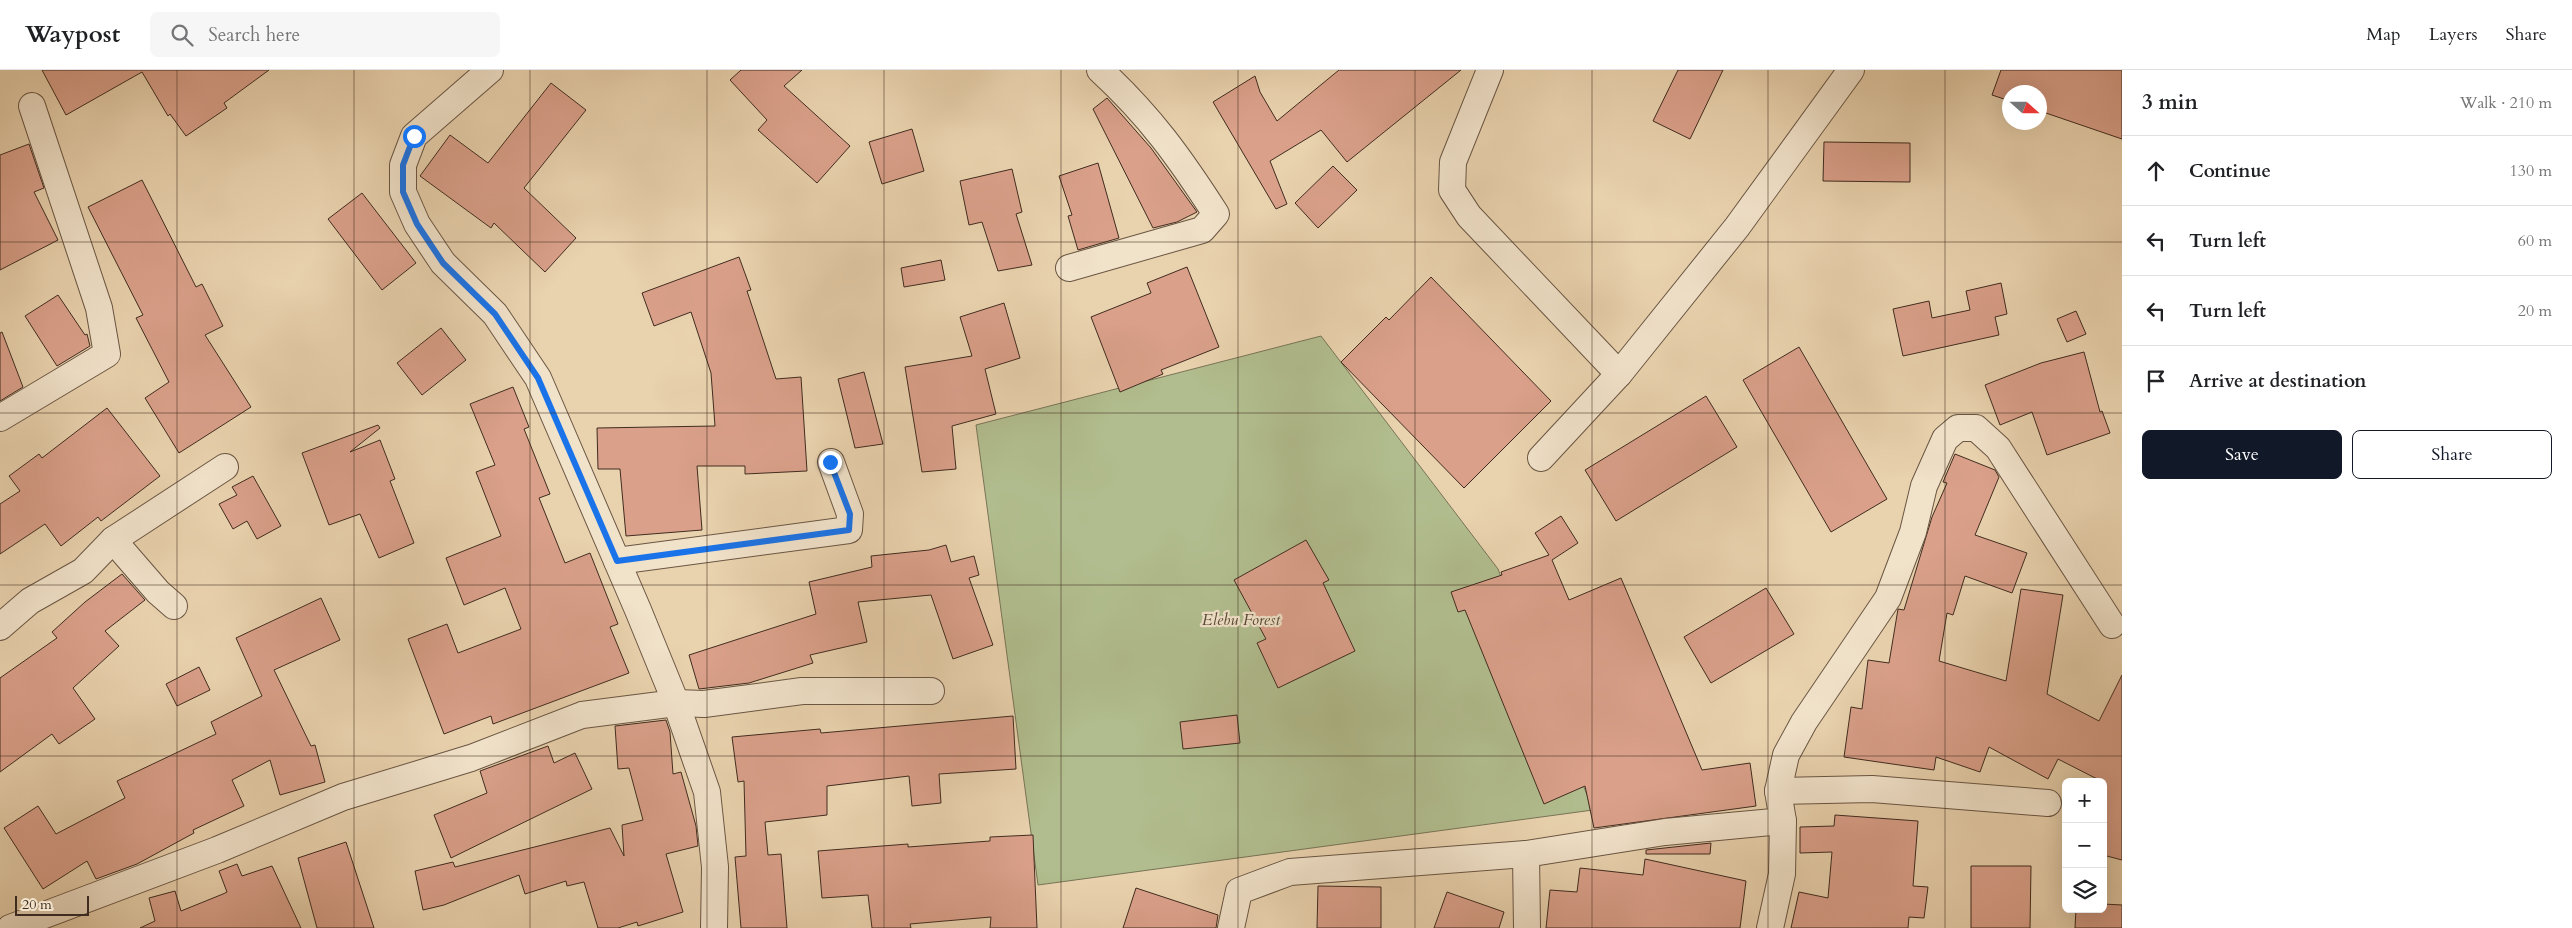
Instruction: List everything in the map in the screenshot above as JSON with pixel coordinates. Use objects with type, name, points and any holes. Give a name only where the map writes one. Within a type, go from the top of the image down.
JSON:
[{"type":"street","points":[[490,70],[414,136],[403,165],[403,192],[417,224],[443,263],[495,314],[538,378],[617,561],[676,703],[707,792],[715,867],[714,928]]},
{"type":"street","points":[[1069,268],[1202,230],[1216,214],[1181,159],[1135,102],[1100,70]]},
{"type":"street","points":[[1490,70],[1453,162],[1452,190],[1469,216],[1620,374]]},
{"type":"street","points":[[1541,458],[1620,374],[1737,227],[1851,70]]},
{"type":"street","points":[[0,418],[107,354],[99,308],[32,106]]},
{"type":"street","points":[[1770,928],[1782,874],[1783,821],[1778,792],[1786,756],[1804,722],[1888,598],[1913,532],[1924,486],[1945,438],[1958,428],[1976,428],[1998,448],[2112,626]]},
{"type":"street","points":[[617,561],[849,530],[850,514],[830,462]]},
{"type":"street","points":[[0,627],[30,601],[83,570],[113,540],[225,467]]},
{"type":"street","points":[[113,540],[158,592],[174,606]]},
{"type":"street","points":[[10,928],[217,850],[343,797],[471,758],[582,715],[676,703],[704,704],[802,691],[931,691]]},
{"type":"street","points":[[1778,792],[1872,789],[2048,802]]},
{"type":"street","points":[[1231,928],[1239,891],[1290,872],[1526,854],[1665,832],[1783,821]]},
{"type":"street","points":[[1526,854],[1527,928]]},
{"type":"green space","name":"Elebu Forest","points":[[1321,336],[1498,569],[1593,810],[1038,885],[976,425]]},
{"type":"building","points":[[42,70],[269,70],[224,103],[227,108],[186,136],[170,114],[168,116],[142,72],[66,115]]},
{"type":"building","points":[[741,70],[802,70],[784,86],[850,146],[817,183],[758,130],[767,120],[730,80]]},
{"type":"building","points":[[1339,70],[1461,70],[1347,162],[1321,130],[1270,161],[1287,204],[1276,209],[1213,102],[1255,76],[1260,92],[1277,121]]},
{"type":"building","points":[[1678,70],[1723,70],[1690,139],[1653,121]]},
{"type":"building","points":[[2001,70],[2122,70],[2122,139],[2047,113],[2047,85],[2002,85],[2002,98],[1992,95]]},
{"type":"building","points":[[551,83],[586,110],[524,188],[576,238],[545,272],[494,223],[491,228],[420,176],[450,135],[488,163]]},
{"type":"building","points":[[1107,98],[1151,148],[1197,212],[1177,222],[1153,228],[1093,109]]},
{"type":"building","points":[[912,129],[924,171],[882,184],[869,142]]},
{"type":"building","points":[[1824,142],[1910,143],[1910,182],[1823,181]]},
{"type":"building","points":[[29,144],[44,188],[34,192],[58,240],[0,270],[0,155]]},
{"type":"building","points":[[1098,163],[1119,238],[1078,250],[1068,216],[1072,215],[1059,176]]},
{"type":"building","points":[[1333,166],[1357,190],[1318,228],[1295,203]]},
{"type":"building","points":[[1012,169],[1022,212],[1016,214],[1032,265],[998,271],[982,222],[969,225],[960,181]]},
{"type":"building","points":[[142,180],[196,287],[202,284],[223,326],[205,335],[251,407],[179,453],[145,398],[169,382],[136,318],[143,315],[88,207]]},
{"type":"building","points":[[362,193],[416,263],[382,290],[328,219]]},
{"type":"building","points":[[739,257],[751,290],[747,291],[776,379],[801,377],[807,471],[745,474],[745,466],[697,466],[702,530],[626,536],[620,469],[598,469],[597,428],[715,426],[711,373],[691,312],[654,326],[642,293]]},
{"type":"building","points":[[941,260],[945,280],[904,287],[901,268]]},
{"type":"building","points":[[1187,267],[1219,347],[1161,370],[1163,374],[1120,392],[1091,317],[1151,293],[1147,283]]},
{"type":"building","points":[[1431,277],[1551,401],[1464,488],[1341,362],[1386,317],[1389,320]]},
{"type":"building","points":[[2001,283],[2007,314],[1995,317],[1999,335],[1903,356],[1893,309],[1929,301],[1932,318],[1970,310],[1966,291]]},
{"type":"building","points":[[58,295],[85,335],[87,334],[90,346],[57,366],[25,316]]},
{"type":"building","points":[[1004,303],[1020,358],[985,369],[996,414],[952,426],[956,469],[922,472],[905,367],[972,356],[960,317]]},
{"type":"building","points":[[2076,311],[2086,334],[2067,342],[2057,319]]},
{"type":"building","points":[[441,328],[466,360],[422,395],[397,363]]},
{"type":"building","points":[[2,332],[23,387],[0,401],[0,333]]},
{"type":"building","points":[[1799,347],[1887,499],[1831,532],[1743,380]]},
{"type":"building","points":[[2084,352],[2100,412],[2102,411],[2110,433],[2047,455],[2032,412],[2000,425],[1985,385],[2041,363]]},
{"type":"building","points":[[864,372],[883,444],[855,448],[838,379]]},
{"type":"building","points":[[513,387],[529,427],[524,429],[550,494],[539,498],[565,563],[590,553],[618,624],[610,627],[629,673],[493,724],[491,716],[444,734],[408,639],[447,624],[458,653],[521,629],[505,588],[464,605],[446,558],[501,536],[476,472],[495,465],[470,404]]},
{"type":"building","points":[[1706,396],[1737,447],[1616,521],[1585,470]]},
{"type":"building","points":[[107,408],[160,476],[101,521],[98,517],[61,546],[45,524],[0,554],[0,504],[20,491],[9,476],[39,454],[42,458]]},
{"type":"building","points":[[378,425],[380,428],[350,452],[380,440],[395,479],[390,481],[414,543],[379,558],[360,514],[329,525],[302,453]]},
{"type":"building","points":[[1955,454],[1995,470],[1999,477],[1975,535],[2027,553],[2012,593],[1965,576],[1953,615],[1947,613],[1939,661],[2006,681],[2021,589],[2063,595],[2047,694],[2099,721],[2122,675],[2122,860],[2107,856],[2107,778],[2095,778],[2058,759],[2048,779],[1989,747],[1980,772],[1936,757],[1934,770],[1844,757],[1851,707],[1862,709],[1868,660],[1889,663],[1898,609],[1904,610],[1932,517],[1947,483],[1943,482]]},
{"type":"building","points":[[253,476],[281,526],[257,539],[247,521],[233,529],[219,504],[237,495],[232,487]]},
{"type":"building","points":[[1561,516],[1578,543],[1552,560],[1569,600],[1621,578],[1702,770],[1750,763],[1756,806],[1594,828],[1585,786],[1544,804],[1465,610],[1458,612],[1451,592],[1502,575],[1501,572],[1549,555],[1535,533]]},
{"type":"building","points":[[1306,540],[1329,580],[1323,583],[1355,651],[1278,688],[1257,643],[1266,639],[1234,580]]},
{"type":"building","points":[[946,545],[951,562],[974,556],[979,575],[969,578],[993,645],[953,659],[931,595],[858,602],[867,642],[810,655],[813,663],[749,683],[699,689],[689,655],[816,614],[809,582],[872,567],[871,556],[929,550]]},
{"type":"building","points":[[122,574],[145,600],[105,631],[119,646],[73,688],[95,719],[59,744],[52,734],[0,772],[0,678],[57,638],[52,632],[85,602]]},
{"type":"building","points":[[1766,588],[1794,634],[1711,683],[1684,637]]},
{"type":"building","points":[[321,598],[340,640],[274,670],[311,746],[315,745],[325,782],[280,795],[270,760],[232,780],[244,806],[193,830],[194,833],[137,864],[96,879],[87,861],[43,889],[4,828],[38,806],[56,834],[125,798],[117,781],[216,734],[211,722],[262,696],[236,638]]},
{"type":"building","points":[[199,667],[210,690],[177,706],[166,684]]},
{"type":"building","points":[[1237,715],[1240,743],[1183,749],[1180,722]]},
{"type":"building","points":[[1013,716],[1016,769],[939,774],[941,803],[912,806],[909,776],[827,786],[827,815],[765,822],[768,855],[781,854],[787,928],[741,928],[735,857],[746,856],[744,781],[738,782],[732,737],[820,729],[821,733]]},
{"type":"building","points":[[666,720],[670,732],[673,774],[681,772],[696,826],[698,846],[666,854],[683,912],[638,926],[637,922],[618,928],[598,928],[584,882],[567,886],[566,881],[525,894],[519,875],[444,905],[423,910],[415,871],[453,862],[455,867],[610,828],[624,856],[622,825],[643,820],[629,768],[618,769],[615,726]]},
{"type":"building","points":[[548,746],[554,763],[575,753],[592,789],[451,858],[434,815],[487,793],[480,771]]},
{"type":"building","points":[[1835,815],[1918,821],[1913,886],[1928,887],[1924,918],[1909,917],[1908,928],[1791,928],[1799,892],[1828,898],[1832,852],[1800,853],[1800,827],[1834,826]]},
{"type":"building","points":[[1033,835],[1037,928],[990,928],[991,917],[910,924],[911,928],[872,928],[868,895],[822,898],[818,851],[908,844],[908,847],[990,841],[990,837]]},
{"type":"building","points":[[346,842],[374,928],[317,928],[298,858]]},
{"type":"building","points":[[1711,843],[1710,854],[1646,854],[1646,850]]},
{"type":"building","points":[[1645,859],[1746,881],[1740,928],[1546,928],[1550,890],[1577,892],[1580,868],[1643,875]]},
{"type":"building","points":[[237,864],[242,876],[272,866],[301,928],[140,928],[155,921],[149,898],[175,891],[181,911],[227,892],[219,871]]},
{"type":"building","points":[[1971,866],[2031,866],[2030,928],[1971,928]]},
{"type":"building","points":[[1318,886],[1381,887],[1381,928],[1317,928]]},
{"type":"building","points":[[1136,888],[1218,915],[1216,928],[1123,928]]},
{"type":"building","points":[[1447,892],[1504,912],[1499,928],[1434,928]]},
{"type":"building","points":[[2107,904],[2122,905],[2122,928],[2075,928],[2076,913],[2107,913]]},
{"type":"route","points":[[414,136],[403,165],[403,192],[417,224],[443,263],[495,314],[538,378],[617,561],[849,530],[850,514],[830,462]]}]
